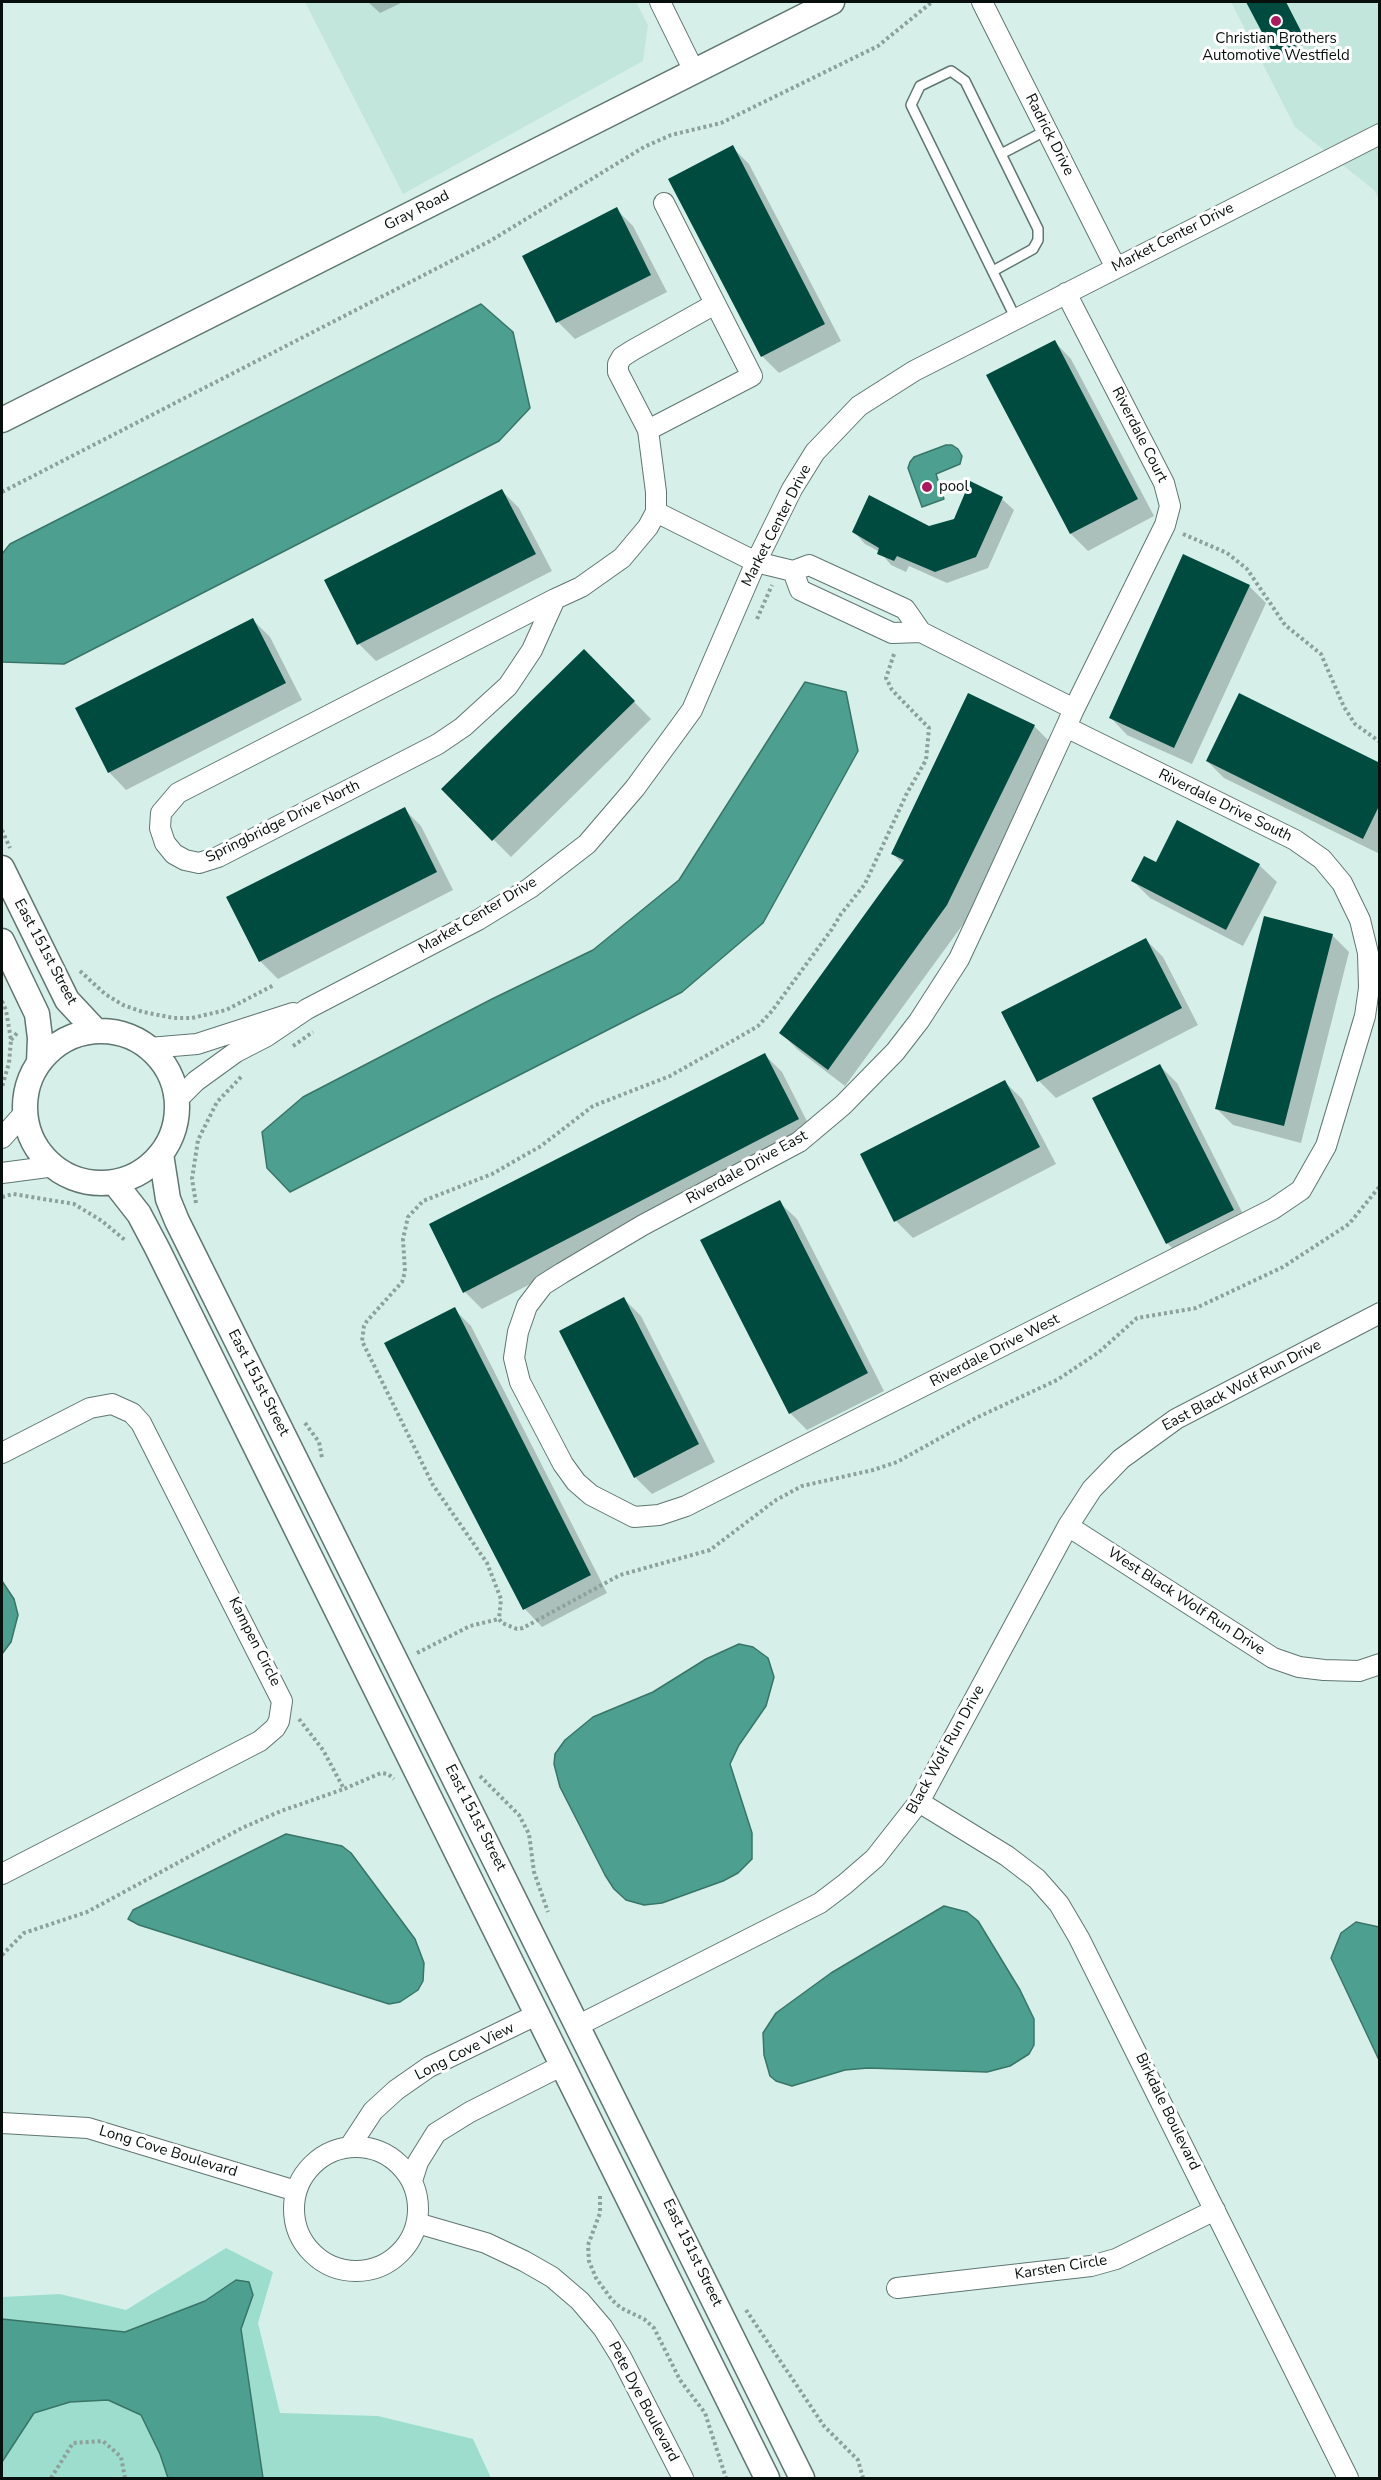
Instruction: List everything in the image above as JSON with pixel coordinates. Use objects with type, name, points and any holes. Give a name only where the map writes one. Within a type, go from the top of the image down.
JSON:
[{"type":"street","points":[[660,2],[694,71]]},
{"type":"street","name":"Gray Road","points":[[2,420],[832,2]]},
{"type":"street","name":"Radrick Drive","points":[[982,2],[1116,268]]},
{"type":"street","name":"Market Center Drive","points":[[177,1101],[196,1081],[236,1052],[267,1036],[307,1009],[478,920],[530,888],[587,844],[635,788],[692,710],[756,562],[804,468],[827,438],[849,415],[892,383],[1380,134]]},
{"type":"street","points":[[648,430],[752,376],[664,203]]},
{"type":"street","name":"Riverdale Court","points":[[1066,293],[1159,471],[1170,500],[1165,525],[1070,718]]},
{"type":"street","points":[[656,512],[654,466],[648,430],[618,372],[618,364],[622,357],[633,350],[715,304]]},
{"type":"street","name":"Riverdale Drive South","points":[[656,512],[756,562],[793,572],[809,566],[905,609],[913,633]]},
{"type":"street","name":"Springbridge Drive North","points":[[555,599],[532,650],[508,686],[463,728],[438,744],[218,857],[199,863],[185,860],[174,854],[165,843],[160,828],[161,813],[178,793],[555,599],[582,587],[607,571],[641,536],[656,512]]},
{"type":"street","name":"Riverdale Drive South","points":[[793,572],[800,590],[892,633],[913,633],[1295,840],[1322,860],[1342,883],[1360,920],[1368,953],[1370,988],[1365,1016],[1326,1146],[1301,1190]]},
{"type":"street","name":"Riverdale Drive East","points":[[687,1506],[659,1515],[634,1517],[591,1495],[576,1482],[549,1441],[520,1382],[514,1358],[518,1332],[527,1306],[543,1285],[562,1273],[643,1226],[799,1142],[869,1080],[919,1021],[959,959],[1070,718]]},
{"type":"street","name":"East 151st Street","points":[[2,868],[67,1000],[96,1031]]},
{"type":"street","points":[[2,941],[38,1014],[39,1063]]},
{"type":"street","name":"Market Center Drive","points":[[150,1048],[197,1044],[307,1009]]},
{"type":"street","points":[[96,1031],[124,1034],[150,1048],[169,1071],[177,1101],[176,1119],[171,1138],[161,1154],[148,1167],[132,1177],[114,1182],[93,1182],[73,1177],[55,1166],[34,1142],[26,1112],[31,1078],[39,1063],[64,1041],[96,1031]]},
{"type":"street","points":[[2,1138],[26,1112]]},
{"type":"street","name":"East 151st Street","points":[[161,1154],[168,1199],[177,1221],[551,2008],[579,2025],[576,2058],[767,2478]]},
{"type":"street","points":[[2,1173],[55,1166]]},
{"type":"street","name":"East 151st Street","points":[[114,1182],[139,1214],[576,2058],[802,2478]]},
{"type":"street","name":"Riverdale Drive West","points":[[687,1506],[1263,1215],[1301,1190]]},
{"type":"street","name":"East Black Wolf Run Drive","points":[[1068,1526],[1092,1489],[1121,1459],[1168,1425],[1380,1313]]},
{"type":"street","name":"Kampen Circle","points":[[2,1453],[90,1408],[112,1404],[132,1413],[152,1444],[282,1701],[282,1712],[275,1728],[260,1741],[2,1874]]},
{"type":"street","name":"West Black Wolf Run Drive","points":[[1068,1526],[1273,1658],[1299,1667],[1324,1670],[1359,1671],[1380,1664]]},
{"type":"street","name":"Black Wolf Run Drive","points":[[579,2025],[820,1903],[874,1858],[919,1802],[1068,1526]]},
{"type":"street","name":"Birkdale Boulevard","points":[[919,1802],[1007,1856],[1037,1879],[1059,1904],[1079,1938],[1348,2478]]},
{"type":"street","name":"Long Cove View","points":[[350,2146],[373,2111],[396,2090],[429,2067],[551,2008]]},
{"type":"street","points":[[412,2181],[418,2162],[436,2133],[470,2112],[576,2058]]},
{"type":"street","name":"Long Cove Boulevard","points":[[2,2123],[88,2128],[296,2191]]},
{"type":"street","points":[[350,2146],[369,2147],[386,2154],[401,2165],[412,2181],[418,2201],[417,2223],[410,2242],[397,2257],[380,2267],[360,2272],[340,2270],[322,2261],[307,2248],[298,2231],[294,2211],[296,2191],[302,2177],[316,2161],[335,2149],[350,2146]]},
{"type":"street","name":"Karsten Circle","points":[[897,2288],[1091,2266],[1116,2259],[1215,2210]]},
{"type":"street","name":"Pete Dye Boulevard","points":[[417,2223],[495,2247],[552,2277],[580,2301],[621,2357],[683,2478]]},
{"type":"lane","points":[[993,271],[1033,249],[1038,240],[1038,229],[965,81],[951,71],[920,86],[911,105],[1016,319]]},
{"type":"lane","points":[[1001,154],[1047,130]]},
{"type":"path","points":[[2,492],[490,241],[644,147],[671,135],[721,123],[878,46],[932,2]]},
{"type":"path","points":[[1165,525],[1227,553],[1247,569],[1285,626],[1321,654],[1344,707],[1355,724],[1380,742]]},
{"type":"path","points":[[499,1619],[501,1599],[487,1563],[433,1485],[362,1341],[367,1321],[402,1282],[405,1272],[403,1239],[408,1217],[423,1201],[492,1174],[541,1146],[593,1106],[670,1076],[758,1026],[772,1011],[865,884],[903,802],[926,760],[929,728],[892,690],[886,678],[891,661],[913,633]]},
{"type":"path","points":[[105,994],[143,1012],[174,1018],[192,1018],[226,1010],[274,985]]},
{"type":"path","points":[[2,1001],[6,1010],[11,1040],[9,1063],[2,1087]]},
{"type":"path","points":[[286,1050],[307,1038]]},
{"type":"path","points":[[192,1179],[198,1140],[205,1121],[223,1093],[249,1070]]},
{"type":"path","points":[[499,1619],[506,1626],[524,1628],[620,1575],[710,1550],[776,1500],[802,1486],[873,1470],[897,1462],[976,1418],[1057,1380],[1099,1353],[1137,1318],[1196,1308],[1282,1267],[1349,1224],[1380,1186]]},
{"type":"path","points":[[2,1197],[13,1194],[74,1204],[102,1221]]},
{"type":"path","points":[[414,1654],[470,1626],[499,1619]]},
{"type":"path","points":[[2,1955],[24,1933],[87,1912],[242,1828],[281,1811],[344,1789]]},
{"type":"path","points":[[51,2478],[73,2443],[103,2441],[121,2457],[125,2478]]},
{"type":"shaded area","points":[[305,2],[636,2],[648,25],[643,61],[403,194]]},
{"type":"shaded area","points":[[1231,2],[1379,2],[1379,199],[1374,190],[1295,127]]},
{"type":"shaded area","points":[[481,304],[513,332],[530,408],[499,441],[64,664],[2,662],[2,554],[10,544]]},
{"type":"shaded area","name":"pool","points":[[946,445],[952,445],[958,449],[962,456],[960,464],[936,474],[944,499],[922,507],[908,468],[910,462],[914,457]]},
{"type":"shaded area","points":[[805,682],[846,692],[858,751],[763,923],[682,992],[290,1192],[267,1168],[262,1132],[303,1097],[492,999],[593,950],[679,880]]},
{"type":"shaded area","points":[[2,1581],[14,1599],[18,1615],[11,1642],[2,1654]]},
{"type":"shaded area","points":[[739,1644],[753,1647],[768,1658],[774,1677],[766,1706],[739,1745],[730,1764],[752,1833],[752,1859],[738,1873],[723,1881],[662,1903],[644,1905],[626,1900],[614,1889],[605,1875],[560,1787],[554,1764],[555,1754],[565,1740],[593,1717],[653,1692],[706,1659]]},
{"type":"shaded area","points":[[286,1834],[342,1846],[351,1853],[415,1939],[424,1963],[423,1981],[418,1990],[400,2002],[389,2004],[139,1925],[128,1919],[133,1910]]},
{"type":"shaded area","points":[[944,1906],[967,1912],[978,1921],[1020,1990],[1034,2019],[1034,2045],[1029,2054],[1010,2066],[987,2072],[868,2068],[845,2070],[792,2086],[776,2081],[770,2076],[764,2055],[763,2033],[776,2013],[831,1973]]},
{"type":"shaded area","points":[[1356,1922],[1379,1927],[1379,2060],[1331,1958],[1341,1933]]},
{"type":"shaded area","points":[[226,2248],[273,2272],[258,2323],[280,2413],[378,2416],[473,2439],[491,2478],[2,2478],[2,2297],[60,2294],[126,2310]]},
{"type":"shaded area","points":[[236,2280],[249,2282],[253,2295],[241,2329],[263,2478],[168,2478],[160,2454],[141,2415],[108,2400],[70,2402],[34,2413],[2,2462],[2,2319],[125,2332],[205,2301]]},
{"type":"building","name":"Christian Brothers Automotive Westfield","points":[[1246,2],[1286,2],[1306,41],[1275,57]]},
{"type":"building","points":[[733,145],[825,324],[761,357],[668,179]]},
{"type":"building","points":[[617,207],[651,275],[556,323],[522,256]]},
{"type":"building","points":[[1055,340],[1138,499],[1070,534],[986,375]]},
{"type":"building","points":[[970,481],[1003,497],[976,557],[935,572],[897,556],[894,561],[877,554],[879,548],[852,532],[869,495],[929,526],[954,519]]},
{"type":"building","points":[[502,489],[536,554],[357,645],[324,580]]},
{"type":"building","points":[[1183,554],[1250,585],[1174,748],[1109,718]]},
{"type":"building","points":[[253,618],[286,683],[108,773],[75,708]]},
{"type":"building","points":[[584,649],[635,701],[492,841],[441,789]]},
{"type":"building","points":[[968,693],[1035,725],[947,905],[828,1070],[779,1033],[904,860],[891,854]]},
{"type":"building","points":[[1239,693],[1380,763],[1380,804],[1363,839],[1206,761]]},
{"type":"building","points":[[405,807],[437,872],[259,962],[226,897]]},
{"type":"building","points":[[1177,820],[1260,864],[1226,930],[1131,881],[1144,856],[1156,862]]},
{"type":"building","points":[[1264,916],[1333,934],[1284,1126],[1215,1109]]},
{"type":"building","points":[[1146,938],[1182,1008],[1037,1082],[1001,1012]]},
{"type":"building","points":[[765,1053],[799,1119],[463,1293],[429,1224]]},
{"type":"building","points":[[1160,1064],[1234,1210],[1166,1244],[1092,1098]]},
{"type":"building","points":[[1005,1080],[1040,1147],[894,1222],[860,1154]]},
{"type":"building","points":[[780,1200],[868,1373],[789,1414],[700,1240]]},
{"type":"building","points":[[624,1297],[699,1444],[634,1478],[559,1331]]},
{"type":"building","points":[[455,1307],[591,1575],[523,1610],[384,1343]]},
{"type":"place","name":"Christian Brothers Automotive Westfield","points":[[1276,21]]},
{"type":"place","name":"pool","points":[[927,487]]}]
